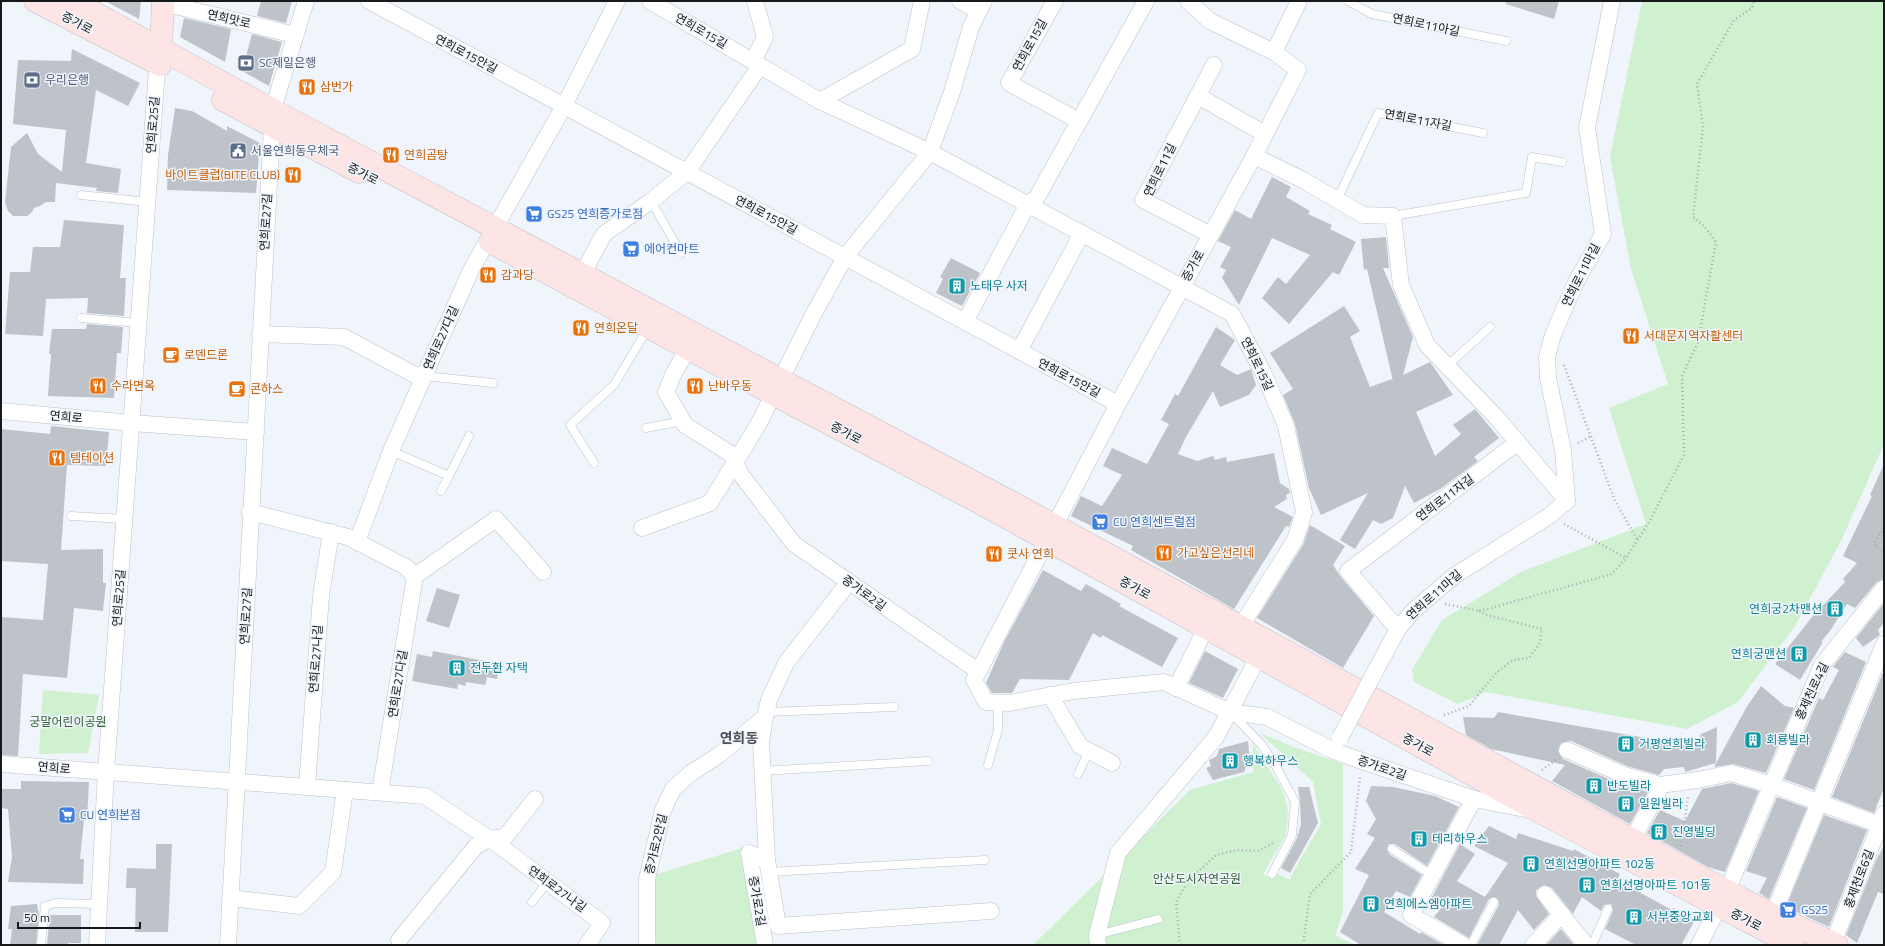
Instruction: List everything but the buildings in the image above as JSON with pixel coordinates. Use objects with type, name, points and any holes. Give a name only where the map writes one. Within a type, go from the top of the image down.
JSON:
[{"type":"main road","name":"증가로","points":[[35,1],[160,56]]},
{"type":"main road","name":"증가로","points":[[73,1],[160,56],[272,118],[491,234],[648,327],[688,348],[776,387]]},
{"type":"main road","name":"연희맛로","points":[[160,56],[163,2]]},
{"type":"main road","name":"증가로","points":[[491,234],[583,273],[776,387],[1050,532],[1241,626],[1678,864],[1723,899],[1793,945]]},
{"type":"main road","name":"증가로","points":[[1050,532],[1540,813],[1723,899],[1773,915],[1835,944]]},
{"type":"street","points":[[272,118],[306,1]]},
{"type":"street","name":"연희로15안길","points":[[369,1],[1118,404]]},
{"type":"street","points":[[491,234],[564,106],[617,1]]},
{"type":"street","name":"연희로15길","points":[[650,1],[820,101],[930,152],[1232,314],[1263,372],[1286,426],[1304,512],[1296,540],[1241,626]]},
{"type":"street","points":[[583,273],[604,234],[652,201],[687,172],[756,64],[765,38],[755,1]]},
{"type":"street","points":[[820,101],[912,49],[922,1]]},
{"type":"street","points":[[642,528],[710,503],[736,462],[845,257],[930,152],[952,92],[971,27],[981,6],[960,1]]},
{"type":"street","name":"연희로15길","points":[[1055,1],[1009,83],[1079,121]]},
{"type":"street","points":[[965,322],[1028,204],[1037,197],[1146,1]]},
{"type":"street","points":[[1188,1],[1210,20],[1274,52],[1299,1]]},
{"type":"street","name":"연희로11마길","points":[[1337,744],[1398,629],[1413,611],[1454,576],[1549,516],[1567,501],[1563,450],[1548,378],[1547,356],[1553,335],[1575,284],[1603,234],[1586,128],[1612,1]]},
{"type":"street","name":"연희맛로","points":[[163,2],[295,35]]},
{"type":"street","name":"증가로","points":[[978,671],[1118,404],[1254,156],[1298,70],[1274,52]]},
{"type":"street","name":"연희로25길","points":[[97,945],[106,772],[160,56]]},
{"type":"street","name":"연희로11길","points":[[1211,235],[1143,200],[1214,65]]},
{"type":"street","points":[[1198,96],[1265,134]]},
{"type":"street","name":"연희로27길","points":[[228,945],[236,782],[242,706],[250,512],[256,432],[272,118]]},
{"type":"street","points":[[1254,156],[1303,180],[1363,215],[1393,216],[1401,285],[1427,345],[1497,418],[1567,501]]},
{"type":"street","points":[[1019,351],[1082,233]]},
{"type":"street","name":"연희로27다길","points":[[357,542],[391,451],[471,270],[491,234]]},
{"type":"street","points":[[260,334],[344,337],[415,375],[424,376]]},
{"type":"street","points":[[688,348],[673,375],[666,392],[685,425],[731,454],[736,462]]},
{"type":"street","name":"연희로","points":[[1,411],[132,423]]},
{"type":"street","points":[[132,423],[256,432]]},
{"type":"street","name":"연희로11자길","points":[[1398,629],[1348,571],[1518,442]]},
{"type":"street","name":"증가로2길","points":[[736,462],[742,476],[794,544],[978,671],[974,680],[986,702],[1009,703],[1074,691],[1164,682],[1230,712],[1266,717],[1337,744],[1362,761],[1474,799],[1540,813]]},
{"type":"street","points":[[250,512],[348,537],[406,567],[415,576],[496,519],[543,572]]},
{"type":"street","name":"연희로27나길","points":[[307,786],[321,596],[331,532]]},
{"type":"street","name":"연희로27다길","points":[[380,792],[415,576]]},
{"type":"street","points":[[849,582],[786,663],[769,700],[761,742],[762,770],[768,866],[778,926],[991,911]]},
{"type":"street","name":"홍제천로4길","points":[[1699,945],[1723,899],[1822,665],[1878,607],[1884,588]]},
{"type":"street","points":[[1176,688],[1200,640]]},
{"type":"street","points":[[1773,915],[1884,644]]},
{"type":"street","points":[[1098,940],[1118,853],[1216,737],[1252,669]]},
{"type":"street","points":[[1050,695],[1080,746],[1112,763]]},
{"type":"street","name":"증가로2안길","points":[[647,945],[647,879],[663,810],[673,789],[691,773],[719,756],[766,715]]},
{"type":"street","points":[[1567,750],[1624,775],[1660,785],[1691,781],[1731,773],[1772,785],[1820,802],[1882,820]]},
{"type":"street","name":"연희로","points":[[1,764],[106,772]]},
{"type":"street","points":[[106,772],[236,782]]},
{"type":"street","name":"연희로27나길","points":[[236,782],[307,786],[425,796],[488,839],[602,922],[587,945]]},
{"type":"street","points":[[1632,840],[1657,795],[1660,785]]},
{"type":"street","points":[[230,898],[299,906],[333,872],[346,790]]},
{"type":"street","points":[[399,940],[476,846],[488,839],[505,837],[535,799]]},
{"type":"street","points":[[1463,945],[1411,915],[1474,799]]},
{"type":"street","name":"홍제천로6길","points":[[1835,944],[1882,820]]},
{"type":"street","name":"증가로2길","points":[[765,945],[749,853],[768,866]]},
{"type":"street","points":[[1545,894],[1586,945]]},
{"type":"street","points":[[1533,945],[1562,914]]},
{"type":"lane","name":"연희로11아길","points":[[1348,1],[1372,14],[1506,41]]},
{"type":"lane","name":"연희로11자길","points":[[1337,200],[1378,112],[1483,133]]},
{"type":"lane","points":[[1393,216],[1526,193],[1532,157],[1562,162]]},
{"type":"lane","points":[[81,195],[148,202]]},
{"type":"lane","points":[[652,201],[681,253]]},
{"type":"lane","points":[[81,318],[139,323]]},
{"type":"lane","points":[[594,463],[570,425],[614,386],[648,327]]},
{"type":"lane","points":[[1447,366],[1490,327]]},
{"type":"lane","points":[[424,376],[493,383]]},
{"type":"lane","points":[[646,428],[683,421]]},
{"type":"lane","points":[[441,491],[469,436]]},
{"type":"lane","points":[[391,451],[448,476]]},
{"type":"lane","points":[[71,516],[124,519]]},
{"type":"lane","points":[[988,765],[998,730],[998,702]]},
{"type":"lane","points":[[766,715],[894,707]]},
{"type":"lane","points":[[1230,712],[1262,745],[1277,768],[1295,802],[1292,835],[1272,874]]},
{"type":"lane","points":[[1078,774],[1089,751]]},
{"type":"lane","points":[[762,770],[928,761]]},
{"type":"lane","points":[[1392,849],[1433,876]]},
{"type":"lane","points":[[768,866],[985,860]]},
{"type":"lane","points":[[532,902],[547,883]]},
{"type":"lane","points":[[1471,945],[1494,902]]},
{"type":"lane","points":[[41,945],[45,906],[56,903],[99,904]]},
{"type":"lane","points":[[1592,945],[1608,909]]},
{"type":"lane","points":[[1098,940],[1158,919]]},
{"type":"path","points":[[1480,611],[1612,574],[1626,558],[1649,522],[1684,455],[1682,376],[1698,342],[1716,242],[1704,226],[1693,217],[1703,127],[1697,84],[1734,20],[1752,8],[1754,1]]},
{"type":"path","points":[[1564,364],[1615,501],[1637,539]]},
{"type":"path","points":[[1549,516],[1626,558]]},
{"type":"path","points":[[1884,528],[1874,544],[1884,553]]},
{"type":"path","points":[[1419,724],[1469,706],[1496,673],[1513,660],[1529,658],[1540,643],[1542,629],[1486,615],[1480,611],[1442,603]]},
{"type":"path","points":[[1527,782],[1567,750]]},
{"type":"path","points":[[1303,945],[1310,894],[1351,852],[1362,761]]},
{"type":"path","points":[[1678,864],[1691,781]]},
{"type":"path","points":[[1180,945],[1176,902],[1188,881],[1216,855],[1237,850],[1259,851],[1279,839]]},
{"type":"green space","points":[[1642,1],[1884,1],[1884,444],[1841,541],[1795,626],[1738,702],[1687,729],[1486,692],[1458,704],[1414,682],[1412,670],[1442,620],[1521,572],[1646,524],[1609,408],[1668,384],[1631,269],[1610,157]]},
{"type":"green space","name":"궁말어린이공원","points":[[43,690],[99,695],[88,753],[39,754]]},
{"type":"green space","name":"안산도시자연공원","points":[[1260,733],[1294,747],[1343,764],[1343,913],[1335,935],[1354,945],[1033,945],[1190,790],[1253,772],[1253,744],[1283,791],[1288,811],[1286,835],[1263,874],[1272,879],[1277,873],[1290,880],[1293,872],[1321,824],[1313,782]]},
{"type":"green space","points":[[746,847],[760,945],[656,945],[654,875]]},
{"type":"place","name":"SC제일은행","points":[[246,63]]},
{"type":"place","name":"우리은행","points":[[32,80]]},
{"type":"place","name":"삼번가","points":[[307,87]]},
{"type":"place","name":"서울연희동우체국","points":[[238,151]]},
{"type":"place","name":"연희곰탕","points":[[391,155]]},
{"type":"place","name":"바이트클럽(BITE CLUB)","points":[[293,175]]},
{"type":"place","name":"GS25 연희증가로점","points":[[534,214]]},
{"type":"place","name":"에어컨마트","points":[[631,249]]},
{"type":"place","name":"감과당","points":[[488,275]]},
{"type":"place","name":"노태우 사저","points":[[957,286]]},
{"type":"place","name":"연희온달","points":[[581,328]]},
{"type":"place","name":"서대문지역자활센터","points":[[1631,336]]},
{"type":"place","name":"로덴드론","points":[[171,355]]},
{"type":"place","name":"수라면옥","points":[[98,386]]},
{"type":"place","name":"난바우동","points":[[695,386]]},
{"type":"place","name":"콘하스","points":[[237,389]]},
{"type":"place","name":"템테이션","points":[[57,458]]},
{"type":"place","name":"CU 연희센트럴점","points":[[1100,522]]},
{"type":"place","name":"가고싶은선리네","points":[[1164,553]]},
{"type":"place","name":"쿳사 연희","points":[[994,554]]},
{"type":"place","name":"연희궁2차맨션","points":[[1835,609]]},
{"type":"place","name":"연희궁맨션","points":[[1799,654]]},
{"type":"place","name":"전두환 자택","points":[[457,668]]},
{"type":"place","name":"회룡빌라","points":[[1753,740]]},
{"type":"place","name":"거평연희빌라","points":[[1626,744]]},
{"type":"place","name":"행복하우스","points":[[1230,761]]},
{"type":"place","name":"반도빌라","points":[[1594,786]]},
{"type":"place","name":"일원빌라","points":[[1626,804]]},
{"type":"place","name":"CU 연희본점","points":[[67,815]]},
{"type":"place","name":"진영빌딩","points":[[1659,832]]},
{"type":"place","name":"테리하우스","points":[[1419,839]]},
{"type":"place","name":"연희선명아파트 102동","points":[[1531,864]]},
{"type":"place","name":"연희선명아파트 101동","points":[[1587,885]]},
{"type":"place","name":"연희에스엠아파트","points":[[1371,904]]},
{"type":"place","name":"GS25","points":[[1788,910]]},
{"type":"place","name":"서부중앙교회","points":[[1634,917]]},
{"type":"district","name":"연희동","points":[[739,738]]}]
